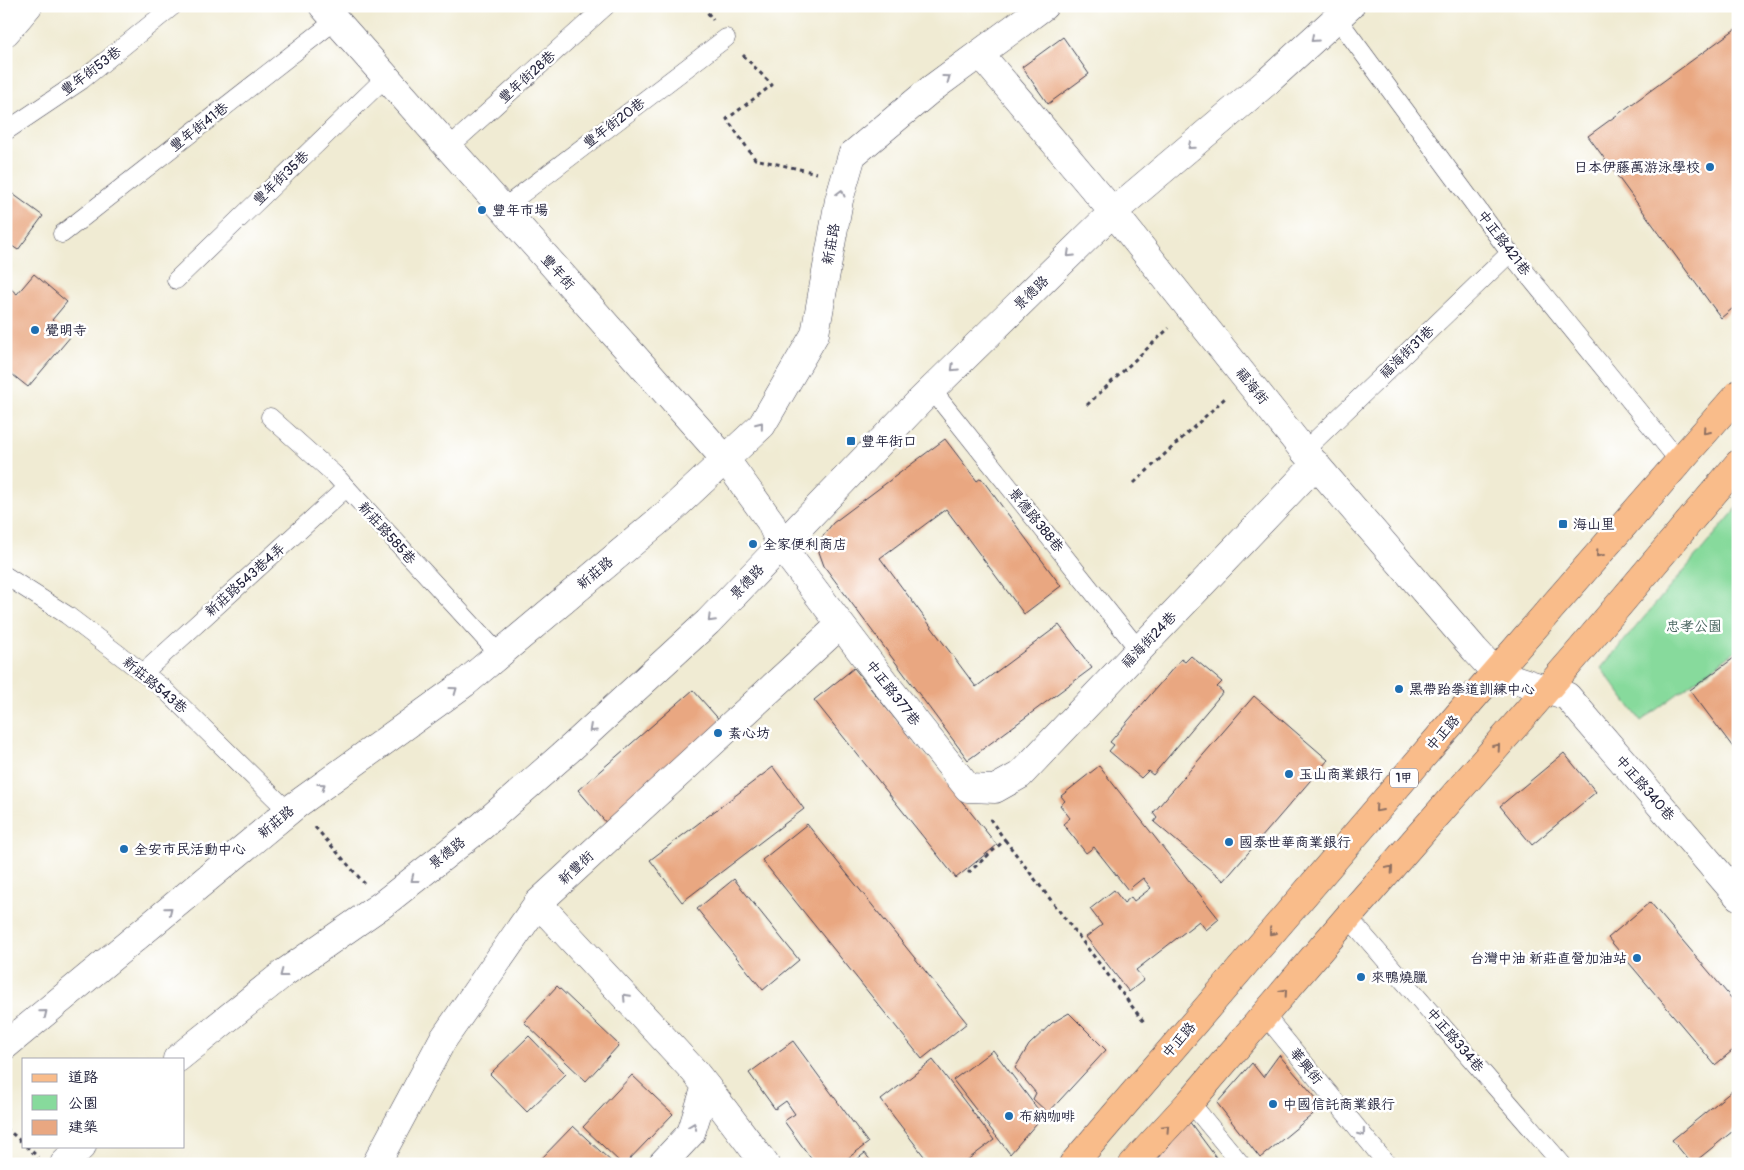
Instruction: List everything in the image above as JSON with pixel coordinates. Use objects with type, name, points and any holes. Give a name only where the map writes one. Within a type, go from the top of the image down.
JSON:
[{"type":"main road","name":"中正路","points":[[1073,1164],[1738,394]]},
{"type":"main road","points":[[1133,1164],[1190,1102],[1264,1014],[1547,689],[1738,464]]},
{"type":"street","points":[[6,32],[28,6]]},
{"type":"street","name":"新莊路","points":[[6,1045],[292,808],[464,683],[668,512],[762,425],[815,334],[839,200],[852,155],[930,90],[1044,6]]},
{"type":"street","name":"景德路","points":[[178,1058],[284,973],[382,904],[482,826],[572,747],[708,622],[932,390],[1113,212],[1268,81],[1343,12]]},
{"type":"street","name":"豐年街","points":[[329,13],[726,460],[770,520],[781,546]]},
{"type":"street","name":"福海街","points":[[980,54],[1113,212],[1310,458],[1496,673]]},
{"type":"street","name":"福海街24巷","points":[[968,788],[995,789],[1020,775],[1140,650],[1310,458]]},
{"type":"street","name":"中正路377巷","points":[[781,546],[968,788]]},
{"type":"street","name":"新豐街","points":[[376,1164],[442,1041],[538,903],[840,624]]},
{"type":"street","points":[[1496,673],[1547,689]]},
{"type":"street","name":"中正路340巷","points":[[1547,689],[1567,696],[1738,896]]},
{"type":"street","points":[[538,903],[706,1086],[766,1164]]},
{"type":"street","points":[[662,1164],[691,1133],[706,1086]]},
{"type":"street","points":[[64,1164],[80,1148]]},
{"type":"lane","name":"豐年街53巷","points":[[6,131],[82,80],[173,6]]},
{"type":"lane","name":"豐年街28巷","points":[[448,148],[598,9]]},
{"type":"lane","name":"中正路421巷","points":[[1343,12],[1510,253],[1679,461]]},
{"type":"lane","name":"豐年街41巷","points":[[62,234],[329,13]]},
{"type":"lane","name":"豐年街20巷","points":[[502,209],[726,38]]},
{"type":"lane","name":"豐年街35巷","points":[[176,280],[386,77]]},
{"type":"lane","name":"福海街31巷","points":[[1310,458],[1510,253]]},
{"type":"lane","name":"景德路388巷","points":[[932,390],[1140,650]]},
{"type":"lane","name":"新莊路585巷","points":[[270,417],[335,475],[499,654]]},
{"type":"lane","name":"新莊路543巷4弄","points":[[143,673],[346,488]]},
{"type":"lane","name":"新莊路543巷","points":[[6,576],[67,615],[163,688],[292,808]]},
{"type":"lane","name":"中正路334巷","points":[[1348,917],[1562,1164]]},
{"type":"lane","name":"華興街","points":[[1264,1014],[1387,1164]]},
{"type":"lane","points":[[1190,1102],[1241,1164]]},
{"type":"path","points":[[703,6],[726,38],[772,85],[727,119],[755,158],[844,180]]},
{"type":"path","points":[[1087,405],[1189,309]]},
{"type":"path","points":[[1134,483],[1246,379]]},
{"type":"path","points":[[968,788],[1005,840],[1144,1022]]},
{"type":"path","points":[[292,808],[382,904]]},
{"type":"path","points":[[968,874],[1005,840]]},
{"type":"path","points":[[6,1128],[22,1142]]},
{"type":"green space","name":"忠孝公園","points":[[1738,507],[1738,649],[1641,721],[1601,668]]},
{"type":"building","points":[[1738,27],[1738,304],[1721,318],[1588,136]]},
{"type":"building","points":[[1063,37],[1089,74],[1048,104],[1022,67]]},
{"type":"building","points":[[6,189],[43,216],[18,250],[6,242]]},
{"type":"building","name":"覺明寺","points":[[34,274],[67,302],[52,320],[71,336],[28,387],[8,371],[6,374],[6,285],[17,294]]},
{"type":"building","points":[[945,439],[977,481],[981,478],[1061,586],[1024,614],[946,509],[880,558],[976,687],[1059,625],[1092,668],[968,760],[824,566],[819,552],[823,536],[833,523]]},
{"type":"building","points":[[1738,655],[1738,754],[1690,690]]},
{"type":"building","points":[[1191,656],[1222,682],[1217,687],[1223,692],[1153,775],[1148,771],[1141,778],[1109,751],[1114,745],[1110,742],[1181,659],[1185,662]]},
{"type":"building","points":[[854,668],[997,845],[956,878],[814,700]]},
{"type":"building","points":[[693,690],[723,724],[608,825],[578,790]]},
{"type":"building","points":[[1254,696],[1328,760],[1224,881],[1154,822],[1157,818],[1153,813]]},
{"type":"building","points":[[1564,753],[1596,792],[1532,845],[1500,806]]},
{"type":"building","points":[[1099,766],[1219,919],[1206,930],[1199,921],[1136,970],[1144,980],[1129,992],[1086,937],[1102,925],[1090,909],[1114,890],[1124,903],[1131,897],[1134,901],[1151,888],[1143,878],[1128,890],[1094,847],[1086,853],[1063,824],[1070,818],[1060,805],[1065,801],[1061,796]]},
{"type":"building","points":[[773,767],[804,809],[682,902],[650,860]]},
{"type":"building","points":[[807,824],[967,1023],[922,1059],[762,860]]},
{"type":"building","points":[[734,879],[799,960],[763,990],[697,909]]},
{"type":"building","points":[[1650,902],[1738,1006],[1738,1046],[1715,1065],[1608,938]]},
{"type":"building","points":[[557,986],[619,1045],[586,1081],[524,1022]]},
{"type":"building","points":[[1069,1013],[1106,1050],[1048,1113],[1033,1099],[1036,1093],[1015,1068],[1029,1045],[1052,1023]]},
{"type":"building","points":[[529,1036],[566,1074],[527,1112],[490,1074]]},
{"type":"building","points":[[793,1041],[868,1143],[840,1164],[815,1164],[784,1121],[795,1114],[786,1101],[775,1109],[749,1073]]},
{"type":"building","points":[[993,1050],[1043,1116],[1010,1154],[953,1080]]},
{"type":"building","points":[[1279,1055],[1323,1106],[1260,1158],[1217,1103],[1252,1063],[1263,1077]]},
{"type":"building","points":[[933,1060],[994,1140],[962,1164],[930,1164],[881,1100]]},
{"type":"building","points":[[632,1075],[673,1114],[625,1164],[622,1164],[583,1127]]},
{"type":"building","points":[[1738,1086],[1738,1127],[1692,1164],[1672,1140]]},
{"type":"building","points":[[1189,1121],[1221,1164],[1154,1164]]},
{"type":"building","points":[[573,1126],[614,1164],[544,1164],[540,1160]]},
{"type":"building","points":[[865,1153],[873,1164],[851,1164]]},
{"type":"place","name":"日本伊藤萬游泳學校","points":[[1710,167]]},
{"type":"place","name":"豐年市場","points":[[482,210]]},
{"type":"place","name":"覺明寺","points":[[35,330]]},
{"type":"place","name":"豐年街口","points":[[851,441]]},
{"type":"place","name":"海山里","points":[[1563,524]]},
{"type":"place","name":"全家便利商店","points":[[753,544]]},
{"type":"place","name":"黑帶跆拳道訓練中心","points":[[1399,689]]},
{"type":"place","name":"素心坊","points":[[718,733]]},
{"type":"place","name":"玉山商業銀行","points":[[1289,774]]},
{"type":"place","name":"國泰世華商業銀行","points":[[1229,842]]},
{"type":"place","name":"全安市民活動中心","points":[[124,849]]},
{"type":"place","name":"台灣中油 新莊直營加油站","points":[[1637,958]]},
{"type":"place","name":"來鴨燒臘","points":[[1361,977]]},
{"type":"place","name":"中國信託商業銀行","points":[[1273,1104]]},
{"type":"place","name":"布納咖啡","points":[[1009,1116]]}]
